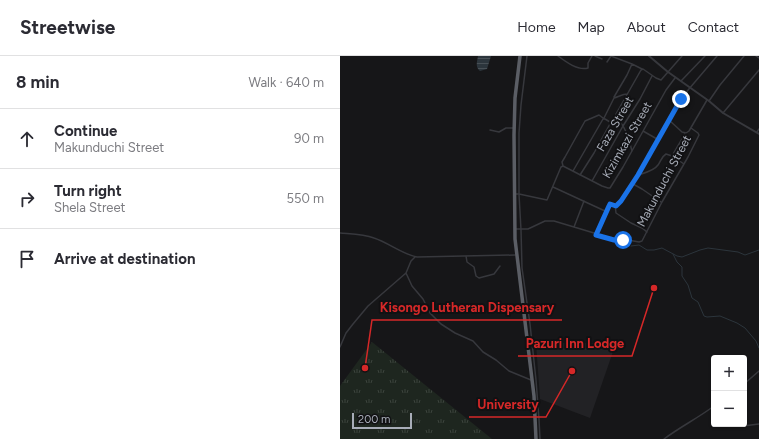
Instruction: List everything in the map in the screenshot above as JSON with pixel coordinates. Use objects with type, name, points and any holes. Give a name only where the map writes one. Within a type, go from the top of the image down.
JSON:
[{"type":"highway","points":[[520,56],[515,98],[514,229],[536,411],[536,439]]},
{"type":"street","points":[[527,56],[519,133],[519,194],[522,268],[536,380],[540,439]]},
{"type":"street","points":[[558,56],[570,64],[583,69],[589,68],[588,63],[594,56],[602,59]]},
{"type":"street","points":[[607,62],[611,56],[632,64],[661,80],[682,56]]},
{"type":"street","points":[[649,56],[723,113],[758,133],[759,129]]},
{"type":"street","points":[[681,81],[705,56]]},
{"type":"street","points":[[596,235],[610,204],[618,204],[633,184],[683,96],[718,56]]},
{"type":"street","points":[[672,156],[685,133],[691,128],[720,84],[744,56]]},
{"type":"street","points":[[573,171],[632,64]]},
{"type":"street","points":[[580,175],[642,69]]},
{"type":"street","points":[[723,113],[759,70]]},
{"type":"street","name":"Faza Street","points":[[592,181],[652,76]]},
{"type":"street","name":"Kizimkazi Street","points":[[563,166],[592,181],[610,188],[675,77]]},
{"type":"street","points":[[614,98],[628,94]]},
{"type":"street","points":[[514,195],[519,194],[547,200],[550,197],[563,166],[562,162],[564,157],[586,119],[599,115],[603,119],[611,122],[618,121],[623,126],[632,151]]},
{"type":"street","points":[[669,120],[685,133]]},
{"type":"street","points":[[490,130],[499,132],[506,128],[514,128]]},
{"type":"street","name":"Makunduchi Street","points":[[521,230],[532,228],[548,221],[554,221],[614,240],[642,242],[699,135],[691,128]]},
{"type":"street","points":[[643,131],[658,140]]},
{"type":"street","points":[[638,175],[656,167],[663,156],[668,154],[684,164]]},
{"type":"street","points":[[633,184],[662,202]]},
{"type":"street","points":[[553,187],[606,212]]},
{"type":"street","points":[[574,227],[584,201]]},
{"type":"street","points":[[615,205],[615,211],[617,213],[647,232]]},
{"type":"street","points":[[514,229],[521,230]]},
{"type":"street","points":[[340,233],[372,237],[415,256],[516,255]]},
{"type":"street","points":[[340,347],[348,330],[368,306],[406,273],[415,256]]},
{"type":"street","points":[[466,256],[467,262],[474,267],[478,278],[494,274],[500,266]]},
{"type":"street","points":[[406,273],[413,288],[425,301],[430,313],[441,324],[473,341],[483,352],[496,360],[509,371],[532,381]]},
{"type":"street","points":[[747,382],[759,372]]},
{"type":"street","points":[[664,439],[711,408]]},
{"type":"street","points":[[747,426],[759,424]]},
{"type":"shaded area","points":[[478,56],[491,56],[487,69],[480,71],[477,68]]},
{"type":"shaded area","points":[[536,343],[616,343],[590,418],[540,399]]},
{"type":"green space","points":[[372,342],[492,439],[340,439],[340,386]]},
{"type":"waterway","points":[[631,246],[639,245],[647,250],[662,248],[682,257],[708,248],[738,252],[745,255],[759,250]]},
{"type":"waterway","points":[[673,254],[677,262],[682,267],[682,276],[688,285],[692,298],[698,302],[704,316],[720,316],[737,323],[745,328],[756,341],[759,348]]},
{"type":"place","name":"Pazuri Inn Lodge","points":[[654,288]]},
{"type":"place","name":"Kisongo Lutheran Dispensary","points":[[365,368]]},
{"type":"place","name":"University","points":[[572,371]]},
{"type":"route","points":[[623,240],[614,240],[596,235],[610,204],[616,206],[630,188],[681,99]]}]
